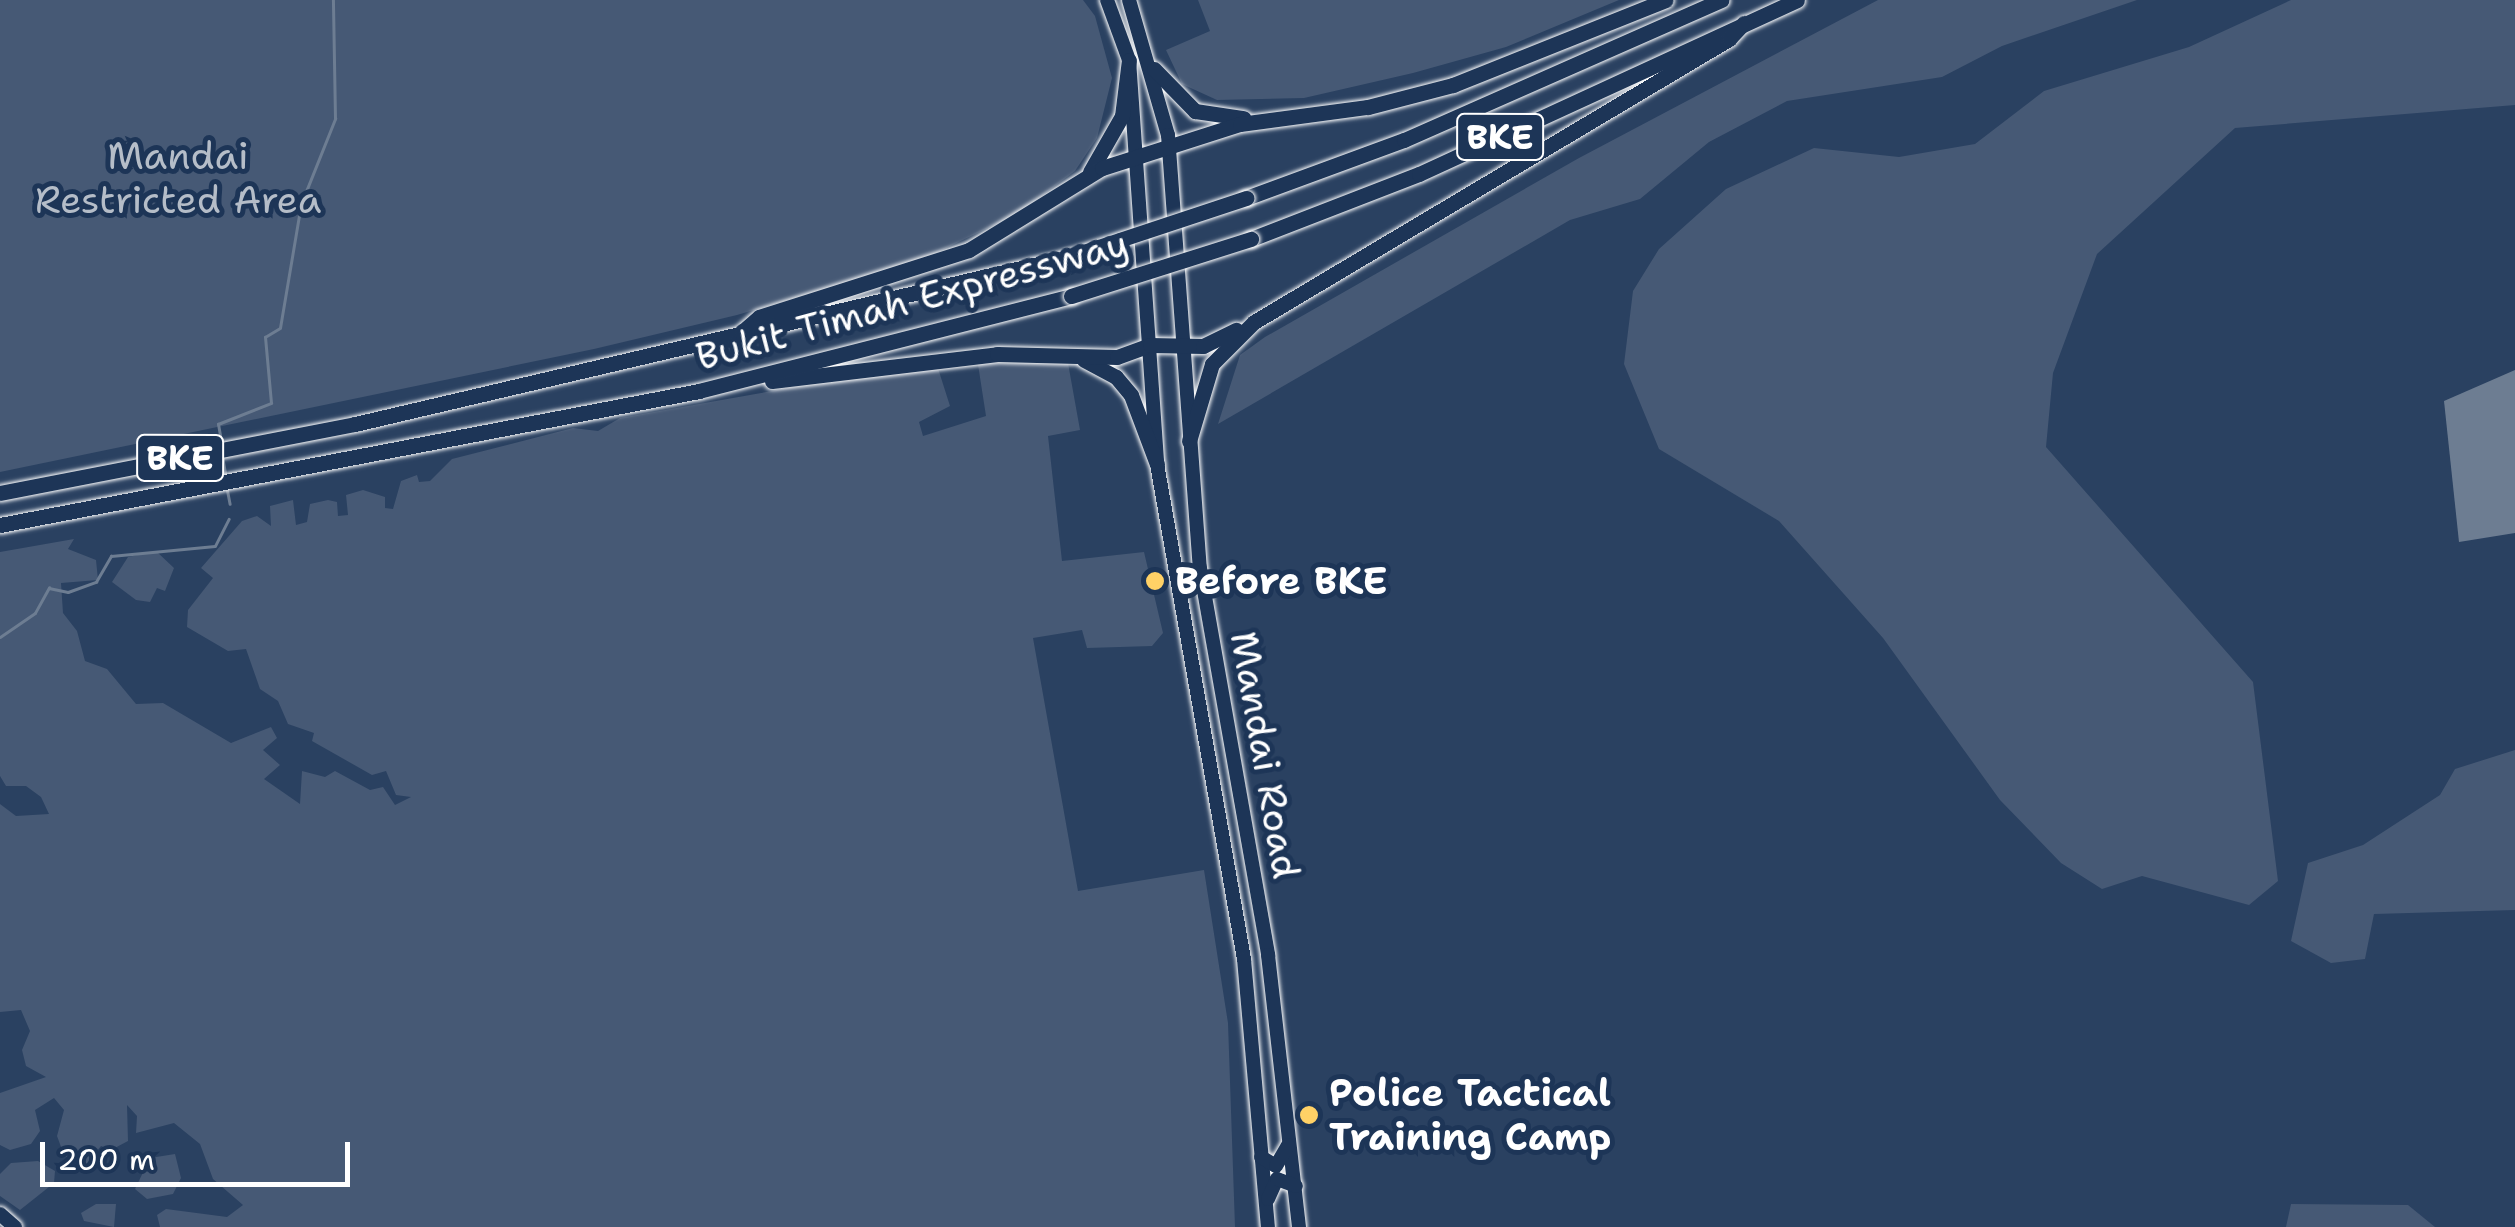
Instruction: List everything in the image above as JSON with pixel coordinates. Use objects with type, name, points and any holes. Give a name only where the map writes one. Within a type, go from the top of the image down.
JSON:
[{"type":"highway","points":[[1154,69],[1195,111],[1225,119],[1282,118],[1368,107],[1452,86],[1666,0]]},
{"type":"highway","name":"Bukit Timah Expressway","points":[[2,492],[355,424],[1068,257],[1246,198],[1421,132],[1721,0]]},
{"type":"highway","name":"Bukit Timah Expressway","points":[[0,524],[699,391],[1071,296],[1251,239],[1419,174],[1797,0]]},
{"type":"highway","points":[[699,391],[968,356],[1117,357],[1150,345],[1184,349],[1254,322],[1729,39],[1744,23]]},
{"type":"highway","points":[[1084,179],[1122,116],[1129,60]]},
{"type":"highway","points":[[735,338],[759,317],[969,250],[1084,179],[1169,146],[1282,118]]},
{"type":"highway","points":[[1189,441],[1212,364],[1254,322]]},
{"type":"highway","points":[[1080,358],[1116,376],[1130,395],[1156,464]]},
{"type":"main road","name":"Mandai Road","points":[[1107,0],[1129,60],[1156,464],[1179,618],[1244,959],[1268,1227]]},
{"type":"main road","name":"Mandai Road","points":[[1130,0],[1154,69],[1169,146],[1200,568],[1268,955],[1299,1227]]},
{"type":"main road","points":[[1179,618],[1196,604],[1200,568]]},
{"type":"main road","points":[[1261,1157],[1281,1162],[1290,1139]]},
{"type":"main road","points":[[1267,1210],[1277,1179],[1296,1186]]},
{"type":"main road","points":[[0,1214],[16,1227]]},
{"type":"green space","name":"Mandai Restricted Area","points":[[0,0],[1083,0],[1095,16],[1112,78],[1097,138],[1075,171],[1017,214],[921,260],[737,315],[594,349],[0,472]]},
{"type":"green space","points":[[1198,0],[1619,0],[1506,47],[1413,73],[1304,98],[1217,100],[1182,84],[1166,50],[1210,31]]},
{"type":"green space","points":[[1878,0],[2137,0],[2002,46],[1942,77],[1787,101],[1709,142],[1640,199],[1570,220],[1218,424],[1240,355],[1265,337],[1579,158]]},
{"type":"green space","points":[[2291,0],[2515,0],[2515,105],[2235,128],[2097,254],[2053,373],[2046,447],[2253,682],[2278,881],[2249,905],[2142,876],[2102,889],[2061,863],[2000,800],[1883,638],[1779,521],[1659,449],[1624,364],[1633,291],[1659,249],[1726,189],[1814,148],[1899,157],[1975,144],[2044,91],[2189,47]]},
{"type":"green space","points":[[977,358],[1068,363],[1080,430],[1048,436],[1062,561],[1144,552],[1163,633],[1152,646],[1087,648],[1082,630],[1033,638],[1078,891],[1204,870],[1228,1023],[1235,1227],[160,1227],[157,1215],[166,1209],[227,1217],[243,1205],[213,1179],[200,1144],[174,1123],[136,1133],[137,1116],[127,1105],[128,1141],[111,1150],[101,1146],[84,1167],[64,1155],[57,1136],[64,1110],[54,1098],[35,1110],[40,1131],[31,1144],[10,1150],[0,1145],[0,1093],[46,1077],[26,1066],[22,1050],[30,1031],[21,1010],[0,1012],[0,804],[16,816],[49,814],[41,797],[26,786],[6,786],[0,776],[0,552],[74,539],[68,549],[96,560],[98,580],[61,583],[63,613],[77,631],[85,661],[107,669],[136,704],[163,703],[231,743],[271,727],[277,738],[263,750],[280,765],[264,779],[300,804],[302,771],[325,777],[335,771],[370,790],[383,787],[395,805],[411,797],[396,795],[386,771],[372,775],[312,741],[314,733],[288,724],[278,701],[260,689],[246,649],[228,651],[187,627],[188,610],[213,578],[201,568],[242,521],[257,516],[271,526],[270,506],[293,500],[296,525],[307,522],[310,504],[328,500],[337,502],[338,516],[348,515],[346,495],[363,490],[385,497],[385,508],[393,509],[401,481],[417,475],[419,482],[430,481],[452,459],[573,428],[598,431],[620,418],[936,362],[950,406],[919,422],[923,436],[986,416]]},
{"type":"green space","points":[[156,551],[174,568],[165,591],[157,588],[150,602],[136,600],[112,582],[128,557]]},
{"type":"green space","points":[[2515,750],[2515,910],[2374,914],[2365,959],[2331,963],[2291,941],[2308,863],[2363,845],[2440,795],[2455,769]]},
{"type":"green space","points":[[175,1154],[181,1178],[173,1194],[147,1199],[135,1189],[150,1158]]},
{"type":"green space","points":[[38,1161],[55,1171],[54,1183],[20,1210],[0,1196],[0,1174],[11,1163]]},
{"type":"green space","points":[[96,1204],[116,1204],[114,1227],[84,1221],[81,1213]]},
{"type":"green space","points":[[2291,1204],[2408,1205],[2435,1227],[2286,1227]]},
{"type":"shaded area","points":[[2515,370],[2515,533],[2459,542],[2444,401]]},
{"type":"waterway","points":[[221,441],[218,424],[271,403],[265,337],[280,328],[301,204],[335,119],[333,0]]},
{"type":"waterway","points":[[223,459],[226,476]]},
{"type":"waterway","points":[[227,488],[230,504]]},
{"type":"waterway","points":[[0,637],[35,613],[49,588],[68,592],[96,582],[111,556],[215,546],[229,519]]},
{"type":"place","name":"Before BKE","points":[[1155,581]]},
{"type":"place","name":"Police Tactical Training Camp","points":[[1309,1115]]}]
